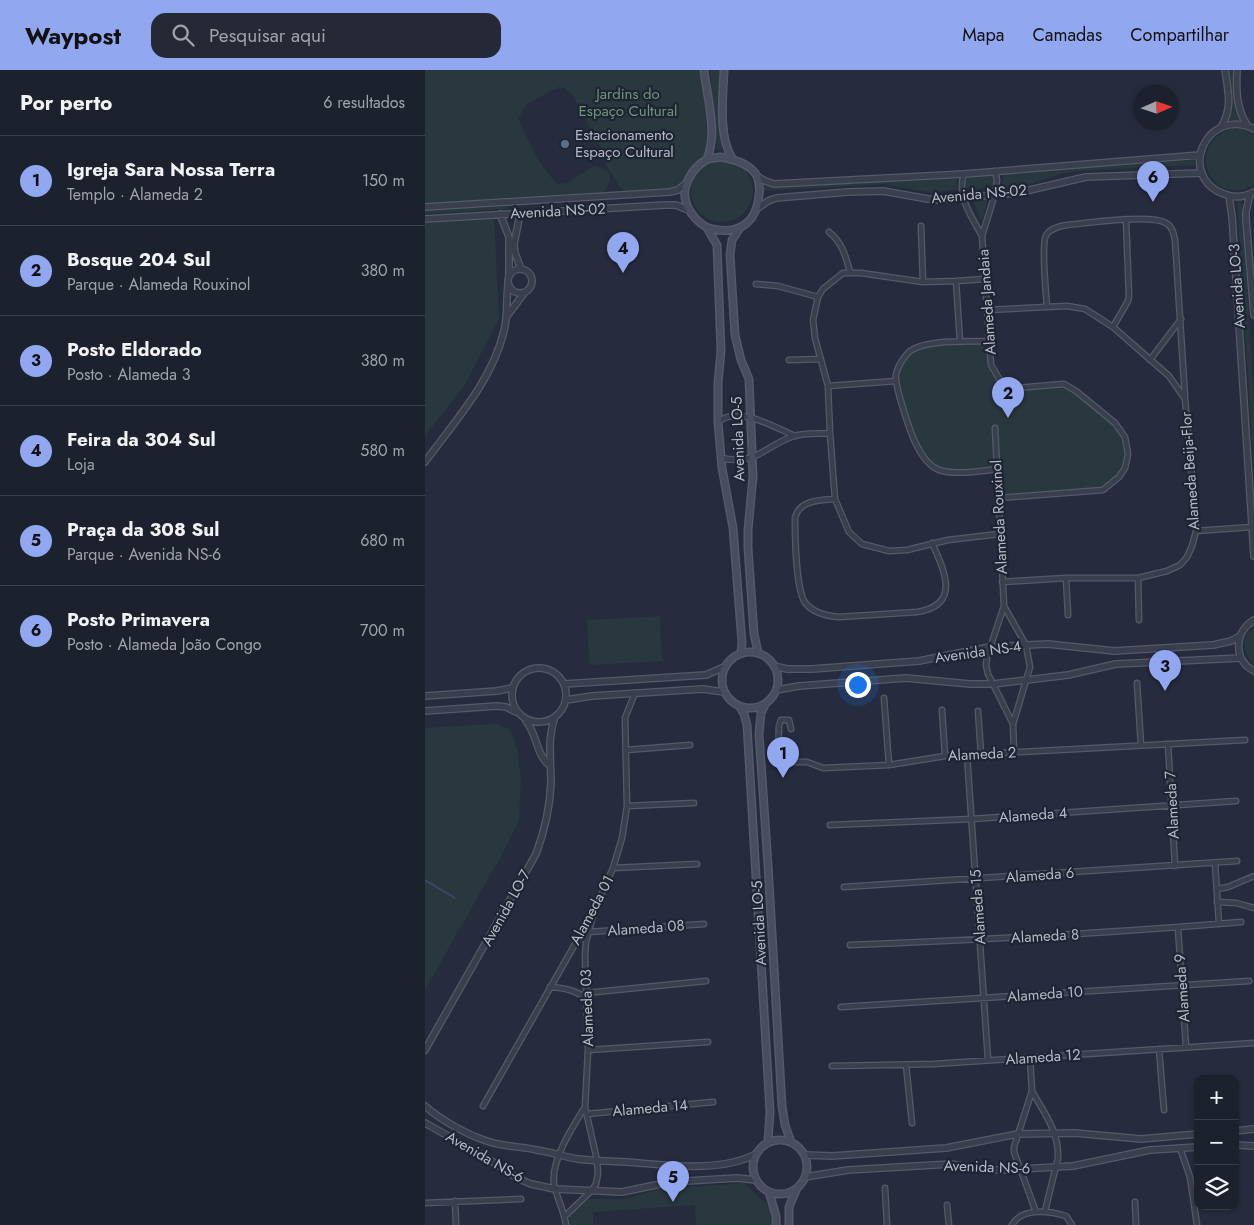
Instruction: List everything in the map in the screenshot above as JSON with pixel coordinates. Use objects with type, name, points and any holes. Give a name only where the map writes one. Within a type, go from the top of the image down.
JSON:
[{"type":"main road","points":[[704,70],[712,147],[707,159],[693,172],[685,184],[685,200],[690,211],[707,228],[723,232],[740,228],[758,208],[760,191],[757,176],[744,164],[732,158],[707,159]]},
{"type":"main road","points":[[724,70],[723,108],[725,140],[727,151],[732,158]]},
{"type":"main road","name":"Avenida LO-5","points":[[707,228],[715,240],[717,257],[721,351],[718,383],[718,422],[721,458],[733,534],[742,643],[741,652]]},
{"type":"main road","name":"Avenida LO-5","points":[[740,228],[732,240],[730,255],[735,335],[738,350],[749,379],[753,457],[748,548],[754,634],[758,652]]},
{"type":"main road","points":[[741,652],[758,652],[775,666],[778,678],[776,690],[773,697],[758,707],[740,707],[730,701],[724,692],[721,680],[724,668],[733,657],[741,652]]},
{"type":"main road","name":"Avenida LO-5","points":[[766,703],[761,713],[759,734],[782,1106],[791,1142]]},
{"type":"main road","name":"Avenida LO-5","points":[[740,707],[747,725],[758,892],[770,1112],[768,1142]]},
{"type":"main road","points":[[789,1225],[789,1207],[797,1188],[805,1177],[807,1162],[805,1155],[799,1147],[791,1142],[775,1140],[761,1147],[755,1154],[753,1162],[756,1180],[764,1189],[779,1194],[788,1193],[797,1188]]},
{"type":"main road","points":[[769,1192],[777,1225]]},
{"type":"street","points":[[1221,127],[1229,110],[1225,70]]},
{"type":"street","points":[[1237,70],[1237,104],[1247,125]]},
{"type":"street","points":[[1252,193],[1240,197],[1217,192],[1208,184],[1202,173],[1200,155],[1207,139],[1221,127],[1238,124],[1247,125],[1254,129]]},
{"type":"street","name":"Avenida NS-02","points":[[757,176],[774,184],[964,174],[1200,155]]},
{"type":"street","name":"Alameda Jandaia","points":[[995,171],[997,180],[995,194],[982,236],[991,365],[1000,380],[1015,388],[1064,384],[1077,391],[1115,423],[1125,436],[1128,454],[1125,468],[1119,478],[1103,490],[999,498]]},
{"type":"street","name":"Avenida NS-02","points":[[758,208],[776,198],[851,192],[883,191],[928,199],[1017,193],[1086,177],[1202,173]]},
{"type":"street","points":[[962,197],[961,181],[964,174]]},
{"type":"street","name":"Avenida NS-02","points":[[425,207],[670,192],[678,190],[685,184]]},
{"type":"street","name":"Avenida LO-3","points":[[1252,193],[1246,212],[1246,220],[1254,315]]},
{"type":"street","name":"Avenida LO-3","points":[[1229,196],[1232,216],[1254,556]]},
{"type":"street","name":"Alameda Jandaia","points":[[962,197],[982,236]]},
{"type":"street","name":"Avenida NS-02","points":[[425,220],[665,205],[676,206],[690,211]]},
{"type":"street","points":[[425,462],[481,385],[499,346],[507,316],[509,237],[499,214]]},
{"type":"street","points":[[520,214],[514,244],[521,269]]},
{"type":"street","points":[[1113,327],[1129,296],[1126,220]]},
{"type":"street","points":[[1047,307],[1044,250],[1045,236],[1050,231],[1058,226],[1126,220],[1162,221],[1168,223],[1172,228],[1175,240],[1185,398]]},
{"type":"street","points":[[921,226],[923,282]]},
{"type":"street","points":[[829,232],[837,238],[850,272]]},
{"type":"street","points":[[507,316],[531,287],[532,279],[528,272],[521,269],[515,270],[508,277]]},
{"type":"street","points":[[985,279],[923,282],[878,274],[843,273],[818,297],[813,320],[815,338],[829,386],[835,499],[849,532],[862,544],[889,552],[907,550],[960,538],[999,534]]},
{"type":"street","points":[[956,281],[960,342]]},
{"type":"street","points":[[757,284],[778,286],[818,297]]},
{"type":"street","points":[[509,286],[515,292],[525,292]]},
{"type":"street","name":"Alameda Beija-Flor","points":[[987,310],[1067,306],[1085,308],[1113,327],[1169,376],[1185,398],[1196,531],[1187,557],[1180,565],[1156,575],[1138,578],[1066,578],[1002,582]]},
{"type":"street","points":[[1150,360],[1181,319]]},
{"type":"street","points":[[988,341],[925,345],[911,350],[901,360],[896,381],[916,445],[925,459],[937,469],[951,472],[997,469]]},
{"type":"street","points":[[789,360],[821,359]]},
{"type":"street","points":[[829,386],[896,381]]},
{"type":"street","points":[[718,422],[728,416],[750,416],[795,436]]},
{"type":"street","name":"Alameda Rouxinol","points":[[995,428],[1004,606]]},
{"type":"street","points":[[721,458],[741,461],[795,436],[830,433]]},
{"type":"street","points":[[835,499],[818,501],[800,507],[795,518],[799,578],[804,601],[810,607],[826,616],[839,617],[927,611],[940,604],[945,598],[946,587],[939,560],[932,544]]},
{"type":"street","points":[[1196,531],[1252,527]]},
{"type":"street","points":[[1066,578],[1068,614]]},
{"type":"street","points":[[1138,578],[1139,620]]},
{"type":"street","points":[[1004,606],[1026,644],[1030,667],[1013,724],[1014,752]]},
{"type":"street","points":[[1004,606],[989,647],[985,665],[1013,724]]},
{"type":"street","points":[[1253,619],[1244,627],[1238,645],[1241,658],[1254,672]]},
{"type":"street","name":"Avenida NS-4","points":[[775,666],[787,669],[811,669],[919,661],[989,647],[1026,644],[1048,644],[1115,651],[1213,645],[1231,641],[1240,636]]},
{"type":"street","name":"Avenida NS-4","points":[[776,690],[799,686],[906,678],[970,684],[993,684],[1068,675],[1116,664],[1241,658]]},
{"type":"street","points":[[517,713],[511,697],[515,680],[521,674],[536,668],[553,672],[564,684],[566,700],[564,706],[555,717],[548,721],[540,723],[524,719]]},
{"type":"street","points":[[564,684],[706,675],[724,668]]},
{"type":"street","points":[[1137,683],[1141,746]]},
{"type":"street","points":[[425,696],[497,691],[512,688]]},
{"type":"street","points":[[566,700],[703,689],[724,692]]},
{"type":"street","name":"Alameda 01","points":[[483,1106],[595,909],[613,868],[622,838],[627,806],[625,718],[635,694]]},
{"type":"street","points":[[884,698],[889,765]]},
{"type":"street","points":[[425,710],[507,707],[524,719],[535,736],[541,757],[550,766]]},
{"type":"street","points":[[942,710],[945,756]]},
{"type":"street","points":[[978,711],[981,754]]},
{"type":"street","name":"Avenida LO-7","points":[[425,1050],[428,1041],[493,933],[536,854],[545,829],[550,804],[550,730],[555,717]]},
{"type":"street","name":"Alameda 2","points":[[791,729],[789,720],[780,721],[779,757],[785,762],[807,762],[823,768],[889,765],[945,756],[1245,740]]},
{"type":"street","name":"Alameda 7","points":[[1168,744],[1175,866]]},
{"type":"street","points":[[626,750],[690,745]]},
{"type":"street","name":"Alameda 15","points":[[967,755],[988,1060]]},
{"type":"street","name":"Alameda 4","points":[[830,825],[972,819],[1235,801]]},
{"type":"street","points":[[627,806],[694,803]]},
{"type":"street","name":"Alameda 6","points":[[844,887],[1237,861]]},
{"type":"street","points":[[1215,863],[1219,924]]},
{"type":"street","points":[[613,868],[697,864]]},
{"type":"street","points":[[1217,889],[1228,887],[1254,876]]},
{"type":"street","points":[[1217,902],[1236,903],[1254,908]]},
{"type":"street","name":"Alameda 03","points":[[585,1107],[588,1050],[585,956],[595,909]]},
{"type":"street","name":"Alameda 8","points":[[849,945],[981,940],[1178,928],[1241,922]]},
{"type":"street","name":"Alameda 08","points":[[589,932],[703,924]]},
{"type":"street","name":"Alameda 9","points":[[1178,928],[1187,1047]]},
{"type":"street","points":[[550,987],[563,988],[586,995],[706,981]]},
{"type":"street","name":"Alameda 10","points":[[841,1007],[1249,981]]},
{"type":"street","points":[[588,1050],[708,1042]]},
{"type":"street","name":"Alameda 12","points":[[832,1066],[906,1065],[1254,1043]]},
{"type":"street","points":[[1159,1049],[1164,1110]]},
{"type":"street","points":[[1030,1058],[1032,1091],[1014,1152],[1036,1212]]},
{"type":"street","points":[[906,1065],[911,1123]]},
{"type":"street","points":[[1032,1091],[1056,1134],[1058,1149],[1056,1167],[1045,1211]]},
{"type":"street","name":"Alameda 14","points":[[587,1114],[713,1102]]},
{"type":"street","name":"Avenida NS-6","points":[[425,1106],[435,1114],[484,1140],[510,1147],[588,1160],[671,1165],[726,1164],[746,1159],[755,1154]]},
{"type":"street","points":[[565,1216],[592,1190],[598,1179],[597,1160],[585,1107]]},
{"type":"street","points":[[566,1225],[565,1216],[555,1189],[554,1172],[559,1155],[585,1107]]},
{"type":"street","name":"Avenida NS-6","points":[[425,1123],[487,1158],[517,1178],[531,1184],[555,1189],[622,1192],[677,1181],[737,1178],[756,1180]]},
{"type":"street","points":[[1239,1131],[1254,1129]]},
{"type":"street","name":"Avenida NS-6","points":[[805,1155],[833,1156],[946,1148],[1018,1134],[1087,1133],[1141,1139],[1194,1134]]},
{"type":"street","points":[[1239,1145],[1254,1146]]},
{"type":"street","name":"Avenida NS-6","points":[[805,1177],[848,1170],[951,1164],[986,1170],[1021,1170],[1079,1165],[1150,1150],[1194,1147]]},
{"type":"street","points":[[1180,1148],[1191,1176],[1197,1225]]},
{"type":"street","points":[[885,1188],[887,1225]]},
{"type":"street","points":[[425,1203],[521,1199]]},
{"type":"street","points":[[455,1202],[456,1225]]},
{"type":"street","points":[[1135,1202],[1136,1225]]},
{"type":"street","points":[[947,1204],[949,1225]]},
{"type":"street","points":[[1012,1225],[1019,1216],[1045,1211],[1066,1216],[1072,1225]]},
{"type":"green space","name":"Jardins do Espaço Cultural","points":[[425,70],[702,70],[710,134],[705,158],[678,188],[669,191],[633,193],[625,191],[620,187],[606,166],[604,153],[572,94],[559,87],[528,103],[518,118],[540,162],[558,184],[567,183],[594,166],[602,168],[609,174],[610,181],[601,195],[508,201],[508,209],[425,214]]},
{"type":"green space","points":[[710,70],[719,70],[722,149],[717,150]]},
{"type":"green space","points":[[1229,70],[1234,70],[1235,104],[1239,120],[1230,120],[1232,105]]},
{"type":"green space","points":[[1230,129],[1241,129],[1254,135],[1254,185],[1239,190],[1226,189],[1216,182],[1209,173],[1206,161],[1208,149],[1216,138]]},
{"type":"green space","points":[[722,160],[734,162],[744,169],[751,179],[753,191],[751,203],[744,213],[734,220],[722,222],[710,220],[700,213],[693,203],[691,191],[693,179],[700,169],[710,162]]},
{"type":"green space","points":[[1194,160],[1195,165],[1077,171],[1024,186],[1001,187],[1003,177],[1001,173]]},
{"type":"green space","points":[[988,174],[995,177],[995,183],[987,187],[974,190],[966,187],[964,183],[970,176]]},
{"type":"green space","points":[[958,177],[956,181],[958,189],[933,193],[884,184],[764,191],[764,186]]},
{"type":"green space","points":[[988,198],[982,222],[972,199]]},
{"type":"green space","points":[[1242,201],[1254,399],[1254,472],[1237,202]]},
{"type":"green space","points":[[494,214],[499,319],[464,386],[425,436],[425,219]]},
{"type":"green space","points":[[988,341],[991,365],[1000,380],[1015,388],[1064,384],[1110,419],[1120,431],[1127,442],[1129,455],[1123,471],[1103,490],[999,498],[997,469],[951,471],[937,469],[925,459],[916,445],[898,392],[896,375],[911,350],[925,345]]},
{"type":"green space","points":[[660,616],[662,661],[590,665],[587,620]]},
{"type":"green space","points":[[1254,627],[1254,664],[1245,651],[1245,640]]},
{"type":"green space","points":[[496,724],[510,729],[517,748],[521,779],[519,820],[501,856],[425,990],[425,728]]},
{"type":"green space","points":[[744,1183],[769,1206],[771,1225],[696,1225],[695,1205],[593,1212],[593,1225],[570,1225],[569,1213],[585,1199],[626,1199],[659,1189]]},
{"type":"waterway","points":[[425,880],[455,898]]},
{"type":"place","name":"Estacionamento Espaço Cultural","points":[[565,144]]},
{"type":"place","name":"Posto Primavera","points":[[1153,202]]},
{"type":"place","name":"Feira da 304 Sul","points":[[623,273]]},
{"type":"place","name":"Bosque 204 Sul","points":[[1008,418]]},
{"type":"place","name":"Posto Eldorado","points":[[1165,691]]},
{"type":"place","name":"Igreja Sara Nossa Terra","points":[[783,778]]},
{"type":"place","name":"Praça da 308 Sul","points":[[673,1202]]}]
